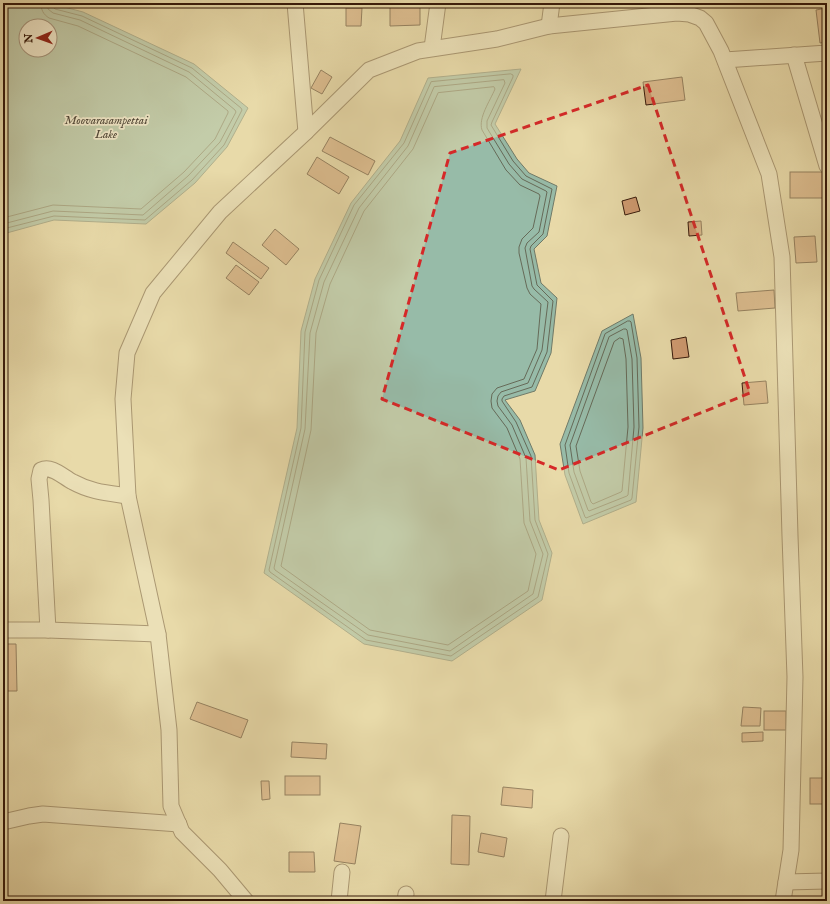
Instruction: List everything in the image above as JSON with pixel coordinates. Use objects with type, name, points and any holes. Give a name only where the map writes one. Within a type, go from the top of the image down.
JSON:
[{"type":"street","points":[[295,3],[306,132]]},
{"type":"street","points":[[432,48],[438,3]]},
{"type":"street","points":[[549,26],[552,3]]},
{"type":"street","points":[[246,901],[220,870],[182,832],[171,806],[169,730],[158,634],[128,496],[123,399],[127,353],[153,293],[220,212],[306,132],[369,70],[418,51],[432,48],[497,40],[549,26],[677,14],[690,8],[706,23],[721,51],[770,174],[782,257],[795,677],[791,850],[783,901]]},
{"type":"street","points":[[725,60],[827,53]]},
{"type":"street","points":[[794,55],[827,166]]},
{"type":"street","points":[[48,630],[39,479],[41,470],[45,468],[51,469],[74,483],[90,490],[128,496]]},
{"type":"street","points":[[3,630],[158,634]]},
{"type":"street","points":[[3,822],[43,814],[179,824]]},
{"type":"street","points":[[553,901],[561,836]]},
{"type":"street","points":[[339,901],[342,872]]},
{"type":"street","points":[[786,882],[827,881]]},
{"type":"highlighted area","points":[[648,85],[750,393],[559,470],[382,399],[450,153]]},
{"type":"water","name":"Moovarasampettai Lake","points":[[3,3],[49,3],[83,12],[194,64],[248,108],[227,147],[195,183],[146,224],[54,220],[3,234]]},
{"type":"water","points":[[521,69],[495,124],[517,159],[529,173],[557,186],[547,236],[534,249],[541,283],[557,298],[551,353],[535,391],[505,400],[520,420],[535,455],[539,520],[552,553],[542,600],[452,661],[364,644],[264,573],[297,428],[301,331],[315,279],[351,203],[400,141],[428,78]]},
{"type":"water","points":[[633,314],[641,358],[643,428],[636,502],[583,524],[565,475],[560,444],[602,331]]},
{"type":"building","points":[[827,3],[827,4],[809,4]]},
{"type":"building","points":[[420,5],[420,25],[390,26],[390,6]]},
{"type":"building","points":[[346,8],[362,8],[361,26],[346,26]]},
{"type":"building","points":[[827,8],[827,42],[820,43],[816,10]]},
{"type":"building","points":[[321,70],[332,77],[322,94],[311,88]]},
{"type":"building","points":[[682,77],[685,100],[646,105],[643,82]]},
{"type":"building","points":[[330,137],[375,161],[368,175],[322,151]]},
{"type":"building","points":[[317,157],[349,177],[339,194],[307,174]]},
{"type":"building","points":[[790,172],[826,172],[826,198],[790,198]]},
{"type":"building","points":[[636,197],[640,211],[625,215],[622,201]]},
{"type":"building","points":[[701,221],[702,235],[689,236],[688,222]]},
{"type":"building","points":[[275,229],[299,249],[286,265],[262,245]]},
{"type":"building","points":[[815,236],[817,262],[796,263],[794,237]]},
{"type":"building","points":[[233,242],[269,268],[261,279],[226,253]]},
{"type":"building","points":[[236,265],[259,282],[249,295],[226,278]]},
{"type":"building","points":[[774,290],[775,308],[738,311],[736,293]]},
{"type":"building","points":[[686,337],[689,357],[673,359],[671,340]]},
{"type":"building","points":[[766,381],[768,403],[744,405],[742,383]]},
{"type":"building","points":[[3,644],[16,644],[17,691],[3,691]]},
{"type":"building","points":[[197,702],[248,720],[241,738],[190,719]]},
{"type":"building","points":[[743,707],[761,708],[760,726],[741,726]]},
{"type":"building","points":[[764,711],[786,711],[786,730],[764,730]]},
{"type":"building","points":[[763,732],[763,741],[742,742],[742,733]]},
{"type":"building","points":[[292,742],[327,744],[326,759],[291,757]]},
{"type":"building","points":[[285,776],[320,776],[320,795],[285,795]]},
{"type":"building","points":[[810,778],[827,778],[827,804],[810,804]]},
{"type":"building","points":[[261,781],[269,781],[270,799],[262,800]]},
{"type":"building","points":[[503,787],[533,790],[532,808],[501,805]]},
{"type":"building","points":[[452,815],[470,816],[469,865],[451,864]]},
{"type":"building","points":[[340,823],[361,826],[355,864],[334,861]]},
{"type":"building","points":[[481,833],[507,838],[504,857],[478,852]]},
{"type":"building","points":[[289,852],[314,852],[315,872],[289,872]]}]
